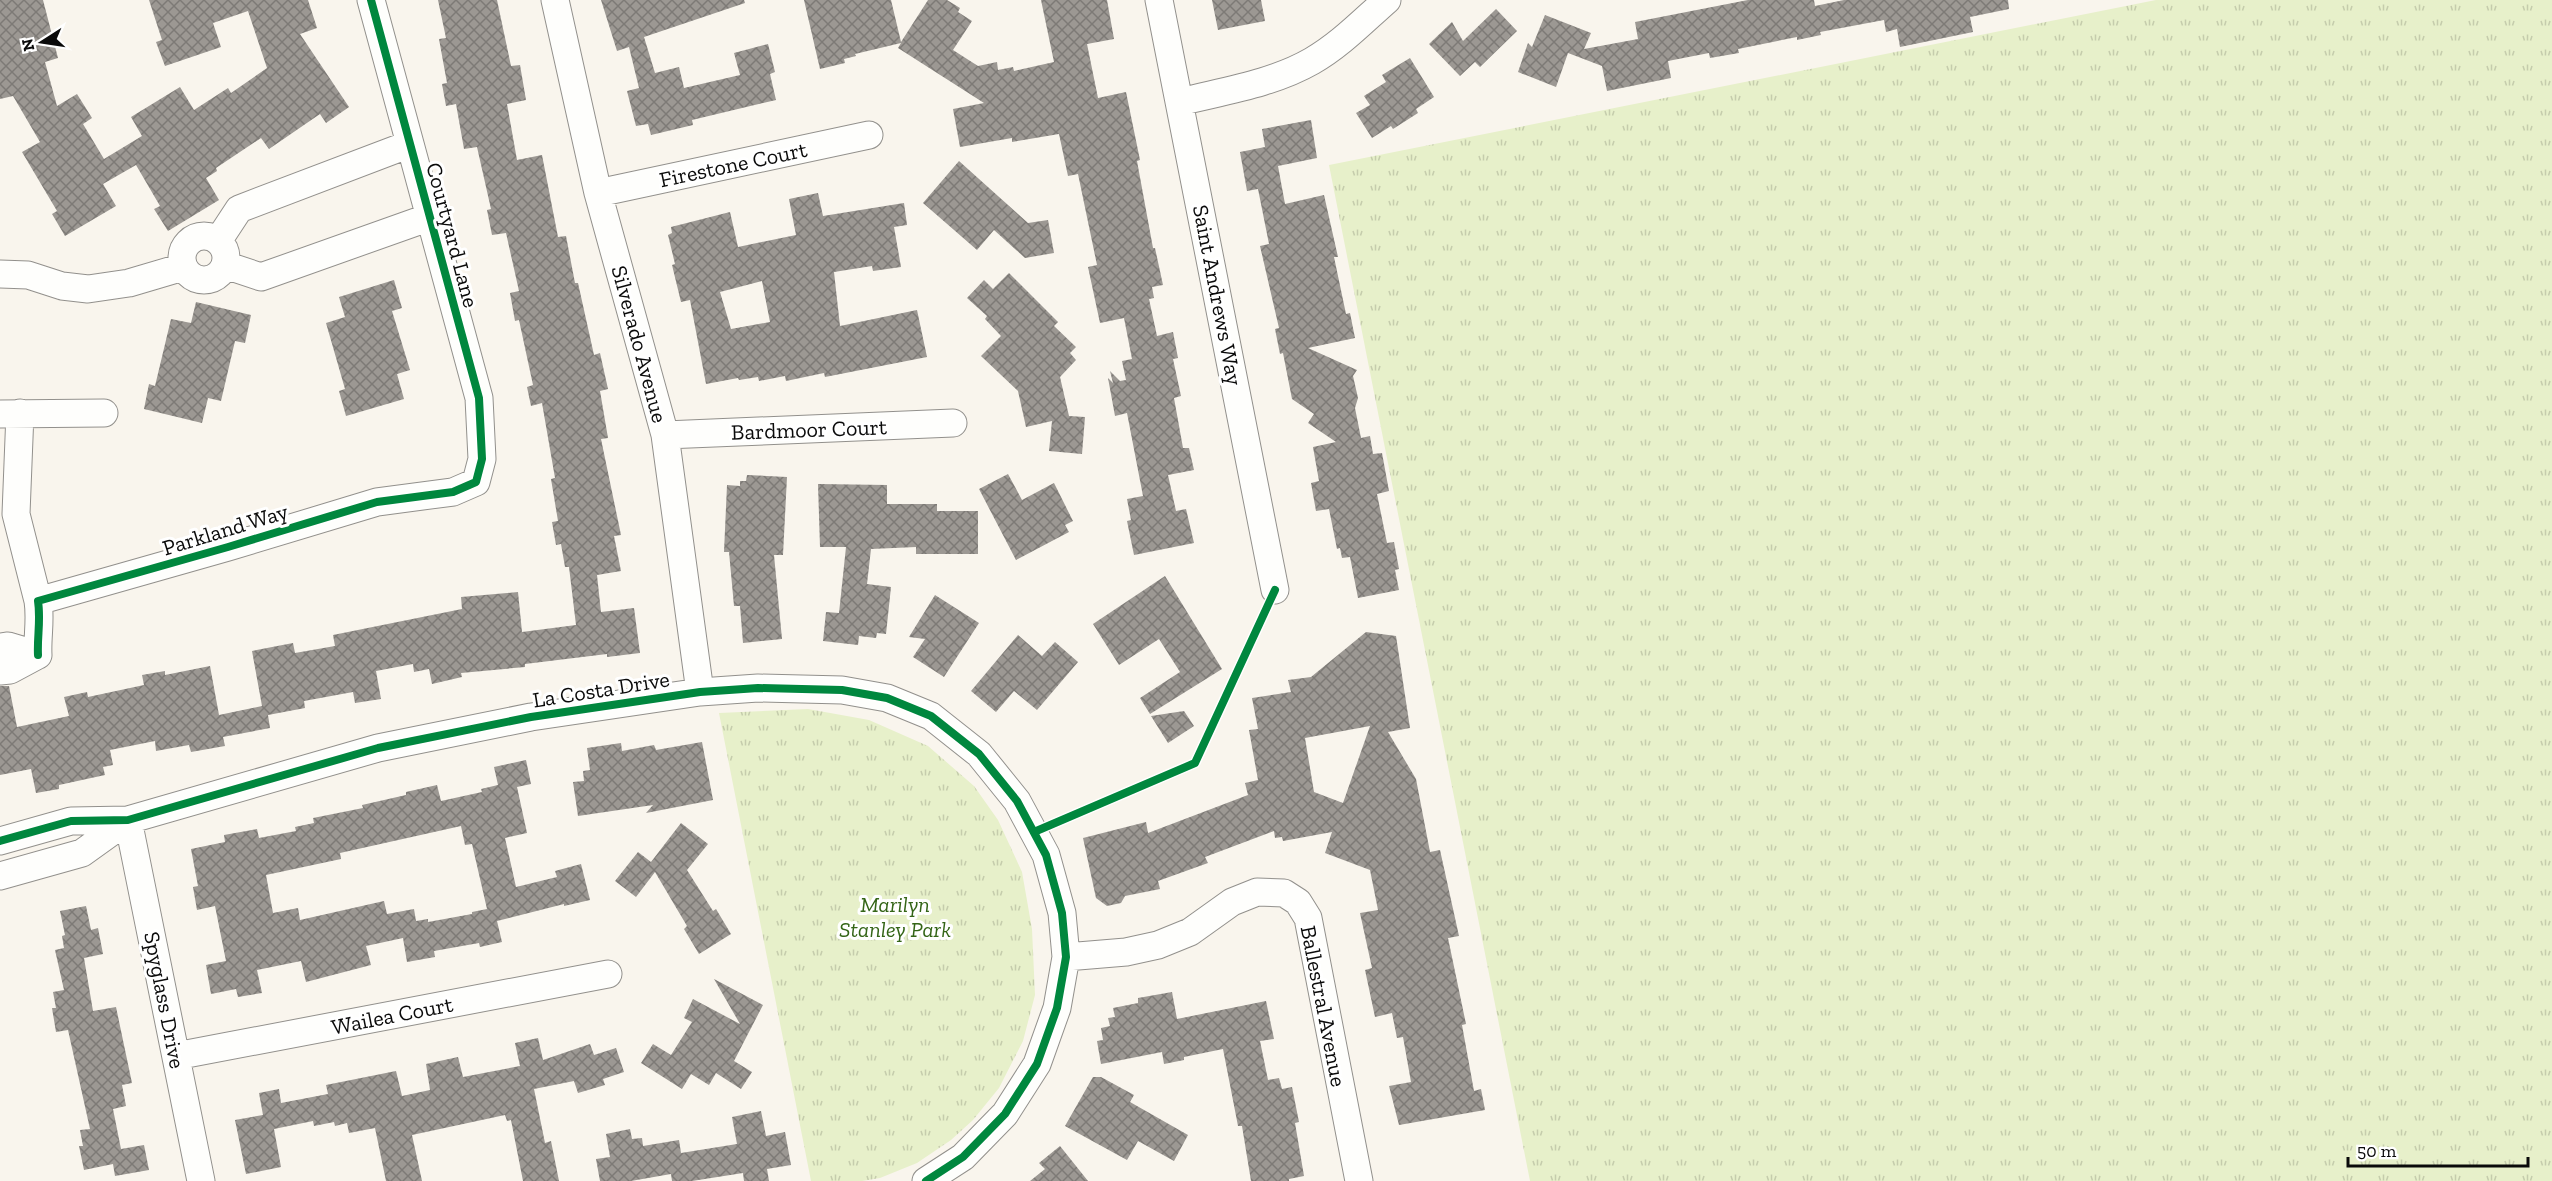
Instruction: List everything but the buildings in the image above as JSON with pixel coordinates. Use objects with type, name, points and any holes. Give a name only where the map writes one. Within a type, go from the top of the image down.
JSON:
[{"type":"street","name":"Courtyard Lane","points":[[371,0],[479,398],[482,459],[476,482]]},
{"type":"street","name":"Silverado Avenue","points":[[555,0],[598,192],[665,435],[700,692]]},
{"type":"street","name":"Saint Andrews Way","points":[[1160,0],[1275,591]]},
{"type":"street","points":[[1180,102],[1270,79],[1311,62],[1339,43],[1387,0]]},
{"type":"street","name":"Firestone Court","points":[[598,192],[868,135]]},
{"type":"street","points":[[410,144],[239,209],[222,253],[221,274],[207,281],[199,281],[190,276],[183,267],[183,251],[187,243],[202,236],[210,237],[222,253],[261,277],[430,217]]},
{"type":"street","points":[[0,274],[28,275],[62,286],[88,289],[129,283],[183,267]]},
{"type":"street","points":[[39,655],[38,602],[16,514],[10,414],[104,413]]},
{"type":"street","name":"Bardmoor Court","points":[[665,435],[953,423]]},
{"type":"street","name":"Parkland Way","points":[[38,602],[376,502],[453,492],[476,482]]},
{"type":"street","points":[[0,647],[9,646],[39,655]]},
{"type":"street","points":[[0,671],[10,670],[39,655]]},
{"type":"street","name":"La Costa Drive","points":[[0,841],[71,821],[128,820],[378,748],[531,717],[700,692],[758,688],[842,690],[886,698],[931,716],[979,754],[1017,801],[1046,855],[1062,913],[1066,957],[1057,1008],[1037,1064],[1005,1114],[963,1157],[926,1181]]},
{"type":"street","name":"La Costa Drive","points":[[0,876],[82,853],[128,820]]},
{"type":"street","name":"Spyglass Drive","points":[[128,820],[201,1181]]},
{"type":"street","name":"Ballestral Avenue","points":[[1066,957],[1126,952],[1158,945],[1190,932],[1232,902],[1257,892],[1284,893],[1298,902],[1308,918],[1359,1181]]},
{"type":"street","name":"Wailea Court","points":[[176,1056],[608,974]]},
{"type":"green space","points":[[2156,0],[2552,0],[2552,1181],[1530,1181],[1329,165]]},
{"type":"green space","name":"Marilyn Stanley Park","points":[[808,709],[869,720],[928,746],[974,786],[998,820],[1022,872],[1032,929],[1035,995],[1023,1041],[999,1088],[973,1120],[951,1140],[917,1163],[880,1178],[862,1181],[811,1181],[719,713]]},
{"type":"cycle path","points":[[38,655],[38,601],[377,502],[453,492],[476,482],[482,459],[479,398],[371,0]]},
{"type":"cycle path","points":[[1034,832],[1195,763],[1275,590]]},
{"type":"cycle path","points":[[0,841],[71,821],[128,820],[378,748],[531,717],[700,692],[758,688],[842,690],[887,698],[931,716],[979,754],[1017,801],[1046,855],[1062,913],[1066,957],[1057,1008],[1037,1064],[1005,1114],[963,1157],[926,1181]]}]
